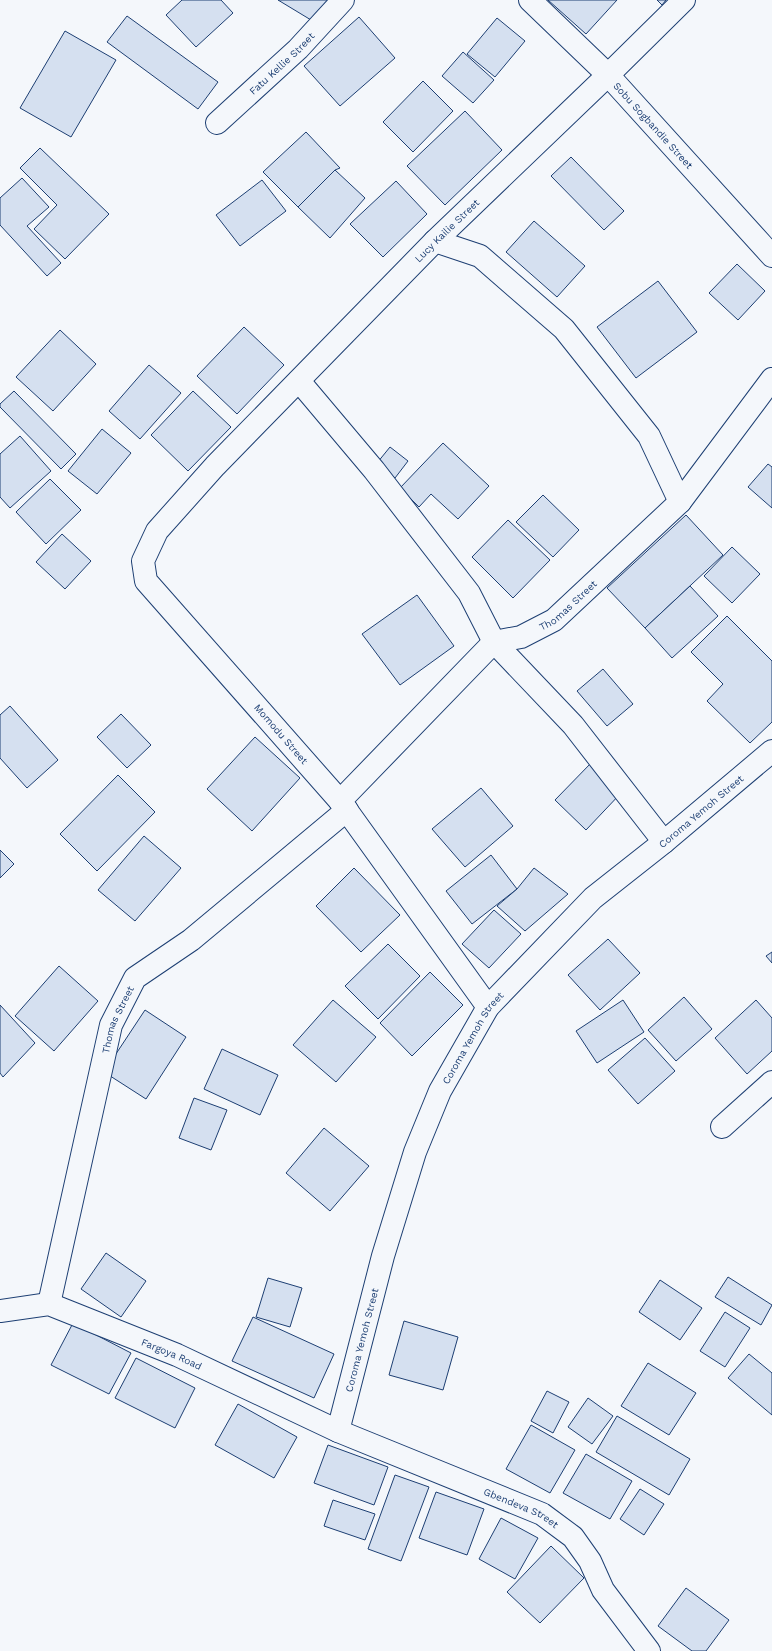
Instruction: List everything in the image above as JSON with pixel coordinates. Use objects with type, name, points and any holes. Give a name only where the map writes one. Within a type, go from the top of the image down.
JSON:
[{"type":"street","name":"Fatu Kellie Street","points":[[218,123],[298,49],[343,0]]},
{"type":"street","name":"Sobu Sogbandie Street","points":[[530,0],[608,75],[772,256]]},
{"type":"street","name":"Lucy Kailie Street","points":[[215,466],[435,241],[684,0]]},
{"type":"street","points":[[435,241],[480,256],[564,329],[649,436],[680,502]]},
{"type":"street","name":"Thomas Street","points":[[49,1304],[111,1025],[135,978],[191,940],[343,806],[494,642],[521,637],[554,620],[680,502],[772,379]]},
{"type":"street","points":[[299,381],[374,470],[469,593],[494,642],[573,725],[664,842]]},
{"type":"street","name":"Momodu Street","points":[[215,466],[157,532],[143,561],[146,581],[343,806],[488,1006]]},
{"type":"street","name":"Coroma Yemoh Street","points":[[338,1431],[383,1256],[415,1152],[440,1091],[488,1006],[593,898],[664,842],[772,751]]},
{"type":"street","points":[[722,1127],[772,1082]]},
{"type":"street","name":"Fargoya Road","points":[[0,1311],[49,1304],[177,1355],[338,1431]]},
{"type":"street","name":"Gbendeva Street","points":[[338,1431],[542,1514],[574,1537],[590,1561],[603,1590],[649,1651]]},
{"type":"building","points":[[182,0],[221,0],[233,13],[196,47],[166,15]]},
{"type":"building","points":[[278,0],[330,0],[316,23]]},
{"type":"building","points":[[548,0],[617,0],[586,34]]},
{"type":"building","points":[[657,0],[666,0],[662,5]]},
{"type":"building","points":[[127,16],[218,82],[198,109],[107,42]]},
{"type":"building","points":[[359,17],[395,58],[340,106],[304,66]]},
{"type":"building","points":[[497,18],[525,41],[495,77],[467,54]]},
{"type":"building","points":[[65,31],[116,60],[71,137],[20,108]]},
{"type":"building","points":[[463,52],[494,80],[473,103],[442,76]]},
{"type":"building","points":[[423,81],[453,111],[413,152],[383,122]]},
{"type":"building","points":[[465,111],[502,150],[445,205],[407,166]]},
{"type":"building","points":[[306,132],[340,168],[335,170],[298,207],[263,172]]},
{"type":"building","points":[[40,148],[109,214],[65,259],[34,229],[57,205],[20,168]]},
{"type":"building","points":[[571,157],[624,211],[604,230],[551,176]]},
{"type":"building","points":[[335,170],[365,198],[330,238],[298,207]]},
{"type":"building","points":[[22,178],[49,207],[27,226],[61,263],[47,276],[0,225],[0,198]]},
{"type":"building","points":[[262,180],[286,211],[240,246],[216,215]]},
{"type":"building","points":[[396,181],[427,214],[383,257],[350,224]]},
{"type":"building","points":[[534,221],[585,266],[557,297],[506,252]]},
{"type":"building","points":[[737,264],[765,291],[738,320],[709,293]]},
{"type":"building","points":[[658,281],[697,332],[636,378],[597,327]]},
{"type":"building","points":[[244,327],[284,365],[237,414],[197,376]]},
{"type":"building","points":[[60,330],[96,364],[53,411],[16,377]]},
{"type":"building","points":[[149,365],[181,393],[140,439],[109,411]]},
{"type":"building","points":[[14,391],[76,454],[61,469],[0,407],[0,404]]},
{"type":"building","points":[[193,391],[231,427],[188,471],[151,435]]},
{"type":"building","points":[[102,429],[131,453],[97,494],[68,471]]},
{"type":"building","points":[[20,436],[51,471],[10,508],[0,497],[0,454]]},
{"type":"building","points":[[443,443],[489,486],[458,519],[431,494],[419,507],[400,488]]},
{"type":"building","points":[[390,447],[408,461],[395,478],[377,463]]},
{"type":"building","points":[[768,464],[772,467],[772,508],[748,487]]},
{"type":"building","points":[[50,479],[81,510],[46,544],[16,512]]},
{"type":"building","points":[[543,495],[579,530],[553,557],[516,522]]},
{"type":"building","points":[[686,515],[723,555],[645,628],[607,588]]},
{"type":"building","points":[[508,520],[550,560],[513,598],[472,557]]},
{"type":"building","points":[[62,534],[91,561],[65,589],[36,562]]},
{"type":"building","points":[[732,547],[760,574],[732,603],[704,576]]},
{"type":"building","points":[[690,586],[718,616],[672,658],[645,628]]},
{"type":"building","points":[[417,595],[454,646],[400,685],[362,634]]},
{"type":"building","points":[[727,616],[772,661],[772,722],[750,743],[707,701],[723,684],[691,652]]},
{"type":"building","points":[[603,669],[633,704],[607,726],[577,691]]},
{"type":"building","points":[[10,706],[58,760],[27,788],[0,758],[0,715]]},
{"type":"building","points":[[121,714],[151,745],[127,768],[97,737]]},
{"type":"building","points":[[255,737],[300,778],[252,831],[207,789]]},
{"type":"building","points":[[592,762],[622,792],[586,830],[555,800]]},
{"type":"building","points":[[118,775],[155,812],[97,871],[60,834]]},
{"type":"building","points":[[481,788],[513,826],[465,867],[432,829]]},
{"type":"building","points":[[144,836],[181,868],[135,921],[98,890]]},
{"type":"building","points":[[0,850],[14,864],[0,878]]},
{"type":"building","points":[[491,855],[517,889],[472,924],[446,891]]},
{"type":"building","points":[[354,868],[400,915],[361,952],[316,906]]},
{"type":"building","points":[[534,868],[568,894],[525,931],[497,906],[517,889]]},
{"type":"building","points":[[494,910],[521,934],[489,968],[462,944]]},
{"type":"building","points":[[608,939],[640,973],[600,1010],[568,975]]},
{"type":"building","points":[[388,944],[420,976],[378,1019],[345,986]]},
{"type":"building","points":[[772,952],[772,963],[766,956]]},
{"type":"building","points":[[59,966],[98,1001],[54,1051],[15,1016]]},
{"type":"building","points":[[430,972],[463,1005],[412,1056],[380,1023]]},
{"type":"building","points":[[684,997],[712,1029],[676,1061],[648,1030]]},
{"type":"building","points":[[333,1000],[376,1037],[336,1082],[293,1045]]},
{"type":"building","points":[[623,1000],[644,1032],[597,1063],[576,1031]]},
{"type":"building","points":[[756,1000],[772,1018],[772,1051],[747,1074],[715,1038]]},
{"type":"building","points":[[0,1005],[35,1043],[3,1077],[0,1073]]},
{"type":"building","points":[[145,1010],[186,1037],[146,1099],[104,1072]]},
{"type":"building","points":[[645,1038],[675,1071],[638,1104],[608,1070]]},
{"type":"building","points":[[222,1049],[278,1075],[260,1115],[204,1089]]},
{"type":"building","points":[[194,1098],[227,1110],[211,1150],[179,1138]]},
{"type":"building","points":[[324,1128],[369,1166],[330,1211],[286,1173]]},
{"type":"building","points":[[106,1253],[146,1281],[121,1317],[81,1289]]},
{"type":"building","points":[[728,1277],[772,1305],[761,1325],[715,1297]]},
{"type":"building","points":[[268,1278],[302,1288],[290,1327],[256,1317]]},
{"type":"building","points":[[660,1280],[702,1308],[680,1340],[639,1312]]},
{"type":"building","points":[[725,1312],[750,1328],[725,1367],[700,1351]]},
{"type":"building","points":[[253,1317],[334,1354],[314,1398],[232,1361]]},
{"type":"building","points":[[404,1321],[458,1337],[443,1390],[389,1375]]},
{"type":"building","points":[[73,1323],[131,1353],[109,1394],[51,1365]]},
{"type":"building","points":[[749,1354],[772,1373],[772,1415],[728,1378]]},
{"type":"building","points":[[136,1358],[195,1388],[175,1428],[115,1398]]},
{"type":"building","points":[[648,1363],[696,1393],[669,1435],[621,1406]]},
{"type":"building","points":[[547,1391],[569,1402],[553,1433],[531,1421]]},
{"type":"building","points":[[588,1398],[613,1416],[592,1444],[568,1427]]},
{"type":"building","points":[[238,1404],[297,1437],[274,1478],[215,1445]]},
{"type":"building","points":[[617,1416],[690,1459],[669,1495],[596,1452]]},
{"type":"building","points":[[531,1425],[575,1450],[550,1493],[506,1469]]},
{"type":"building","points":[[328,1445],[388,1467],[374,1505],[314,1483]]},
{"type":"building","points":[[586,1454],[632,1481],[610,1519],[563,1493]]},
{"type":"building","points":[[395,1475],[429,1487],[401,1561],[368,1549]]},
{"type":"building","points":[[640,1489],[664,1504],[644,1535],[620,1519]]},
{"type":"building","points":[[436,1492],[484,1509],[467,1555],[419,1538]]},
{"type":"building","points":[[333,1500],[375,1514],[365,1540],[324,1526]]},
{"type":"building","points":[[501,1518],[538,1538],[515,1579],[479,1559]]},
{"type":"building","points":[[551,1546],[584,1578],[540,1623],[507,1592]]},
{"type":"building","points":[[686,1588],[729,1620],[706,1651],[692,1651],[658,1626]]}]
